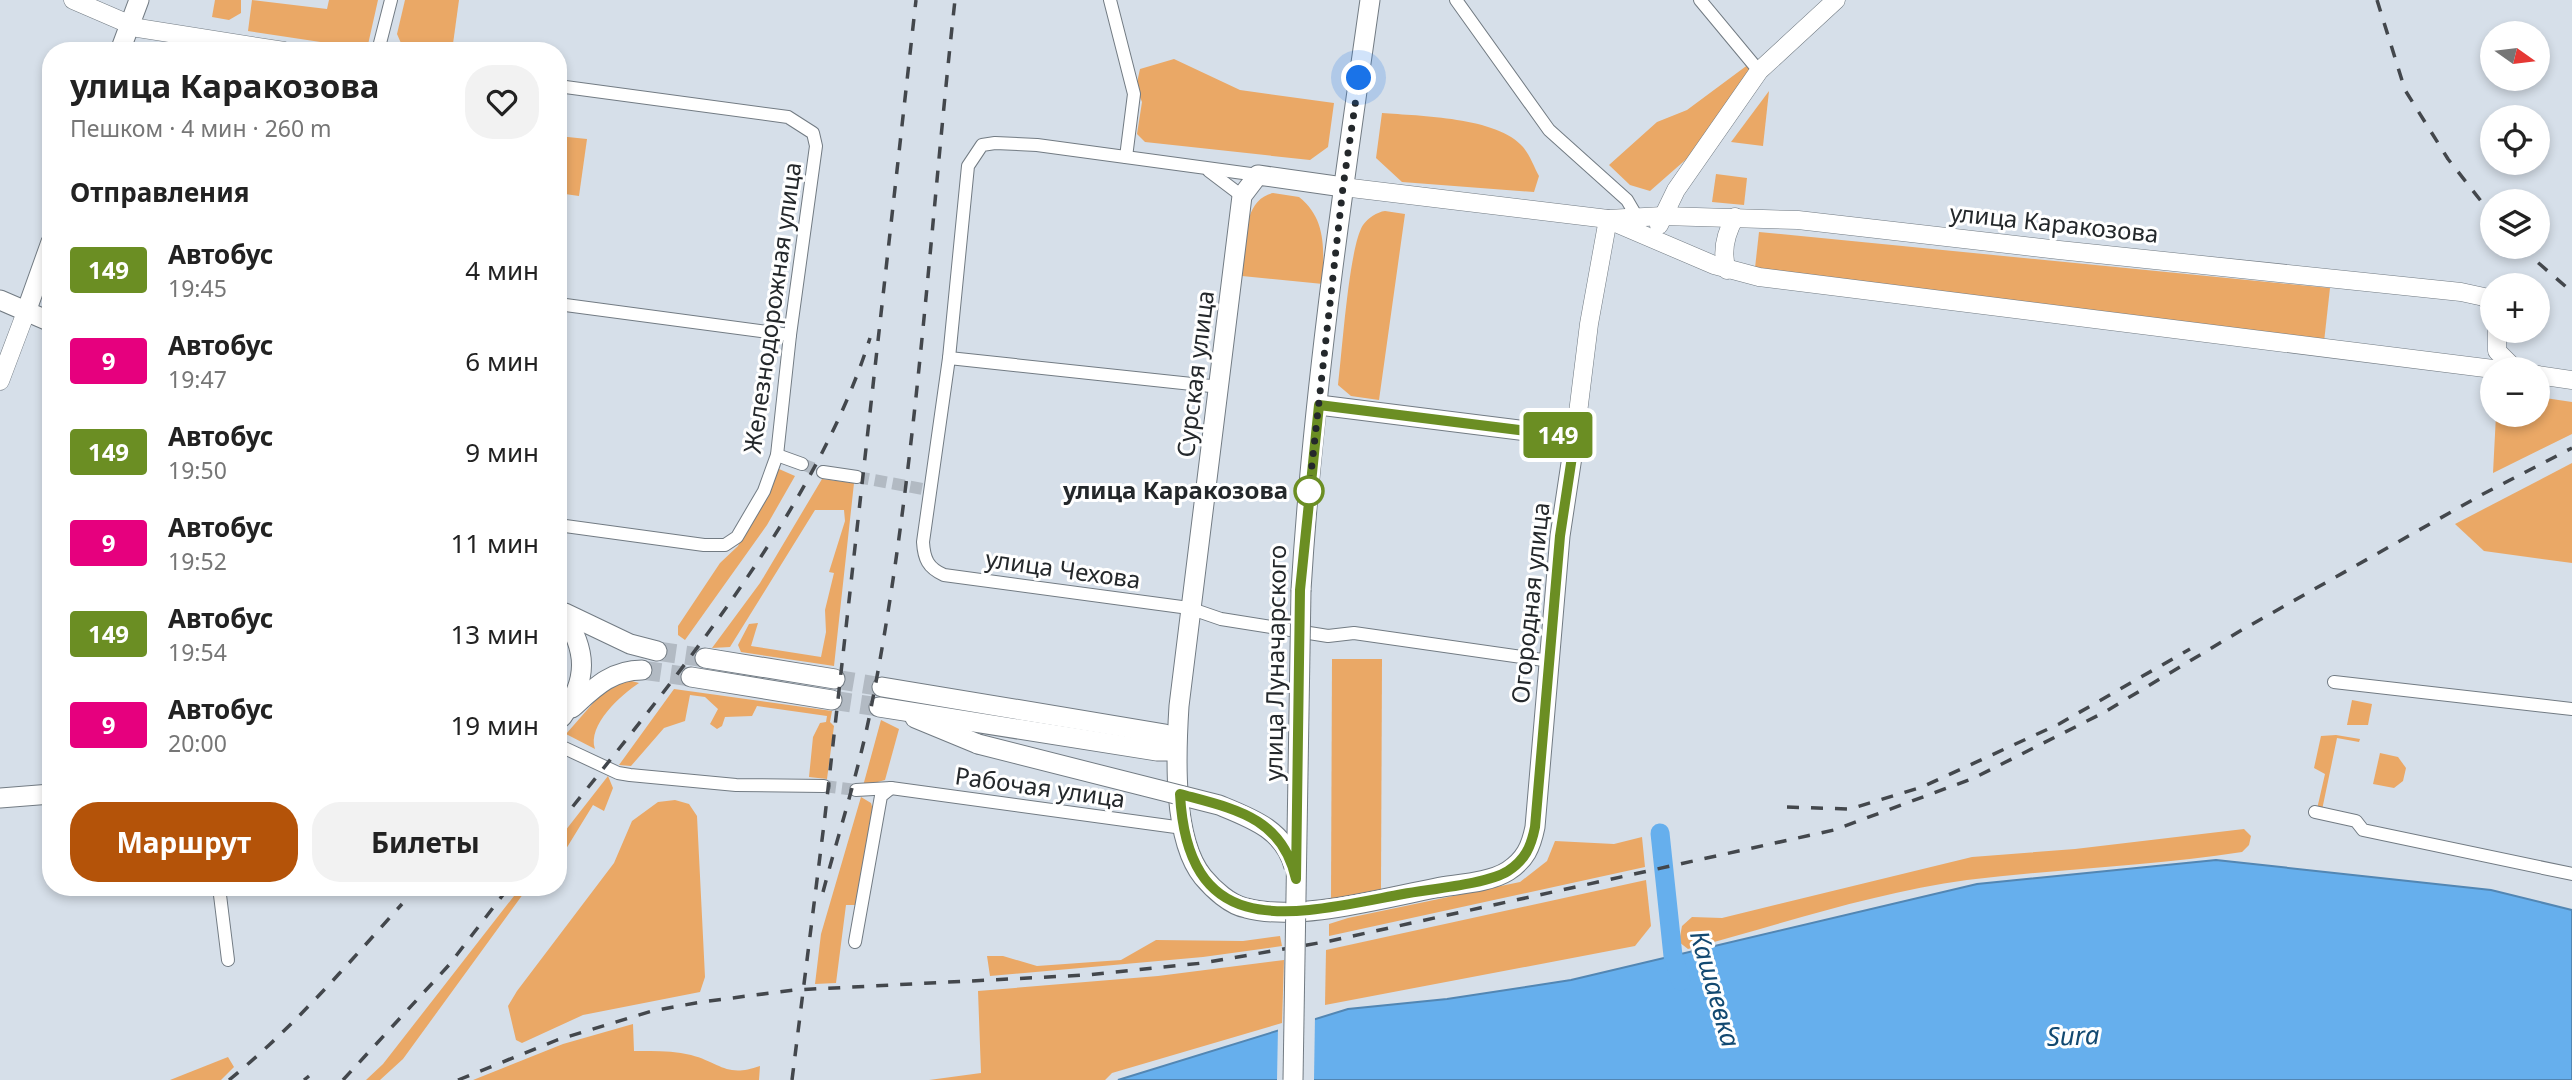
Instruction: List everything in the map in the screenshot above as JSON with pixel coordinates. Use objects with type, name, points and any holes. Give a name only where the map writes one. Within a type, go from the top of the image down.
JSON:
[{"type":"main road","points":[[73,0],[138,28],[227,42]]},
{"type":"main road","points":[[123,42],[139,0]]},
{"type":"main road","name":"улица Луначарского","points":[[1293,1080],[1300,590],[1343,187],[1370,0]]},
{"type":"main road","points":[[1659,242],[1658,229],[1676,190],[1759,71],[1836,0]]},
{"type":"main road","points":[[1241,196],[1258,175]]},
{"type":"main road","name":"улица Каракозова","points":[[1258,175],[1608,219],[1663,216],[1798,220],[2448,290],[2480,296]]},
{"type":"main road","name":"Сурская улица","points":[[1241,196],[1220,387],[1189,608],[1179,706],[1178,769],[1184,828],[1191,853],[1202,875],[1213,887],[1244,908],[1276,912],[1336,907],[1462,883],[1505,873],[1518,863]]},
{"type":"main road","points":[[1727,270],[1723,256],[1729,228],[1735,217]]},
{"type":"main road","name":"улица Каракозова","points":[[1608,219],[1727,270],[1805,284],[2042,311],[2480,368]]},
{"type":"main road","name":"Огородная улица","points":[[1518,863],[1528,852],[1535,827],[1560,536],[1589,324],[1608,219]]},
{"type":"main road","points":[[0,381],[42,267]]},
{"type":"main road","points":[[0,300],[42,319]]},
{"type":"main road","points":[[2465,366],[2486,358],[2494,343]]},
{"type":"main road","points":[[2550,377],[2572,380]]},
{"type":"main road","points":[[1319,405],[1575,437]]},
{"type":"main road","points":[[567,613],[629,644],[657,651]]},
{"type":"main road","points":[[567,620],[575,631],[582,664],[575,698],[567,709]]},
{"type":"main road","points":[[705,658],[835,679]]},
{"type":"main road","points":[[567,712],[612,675],[628,670],[642,670]]},
{"type":"main road","points":[[691,677],[831,699]]},
{"type":"main road","points":[[879,707],[1157,751],[1168,751],[1177,744],[1165,734],[882,687]]},
{"type":"main road","points":[[1143,730],[1167,720],[1179,706]]},
{"type":"main road","points":[[902,710],[932,727],[978,744],[1219,805],[1244,815],[1275,834],[1290,854],[1296,879]]},
{"type":"main road","points":[[1157,751],[1170,758],[1178,769]]},
{"type":"main road","points":[[0,798],[42,795]]},
{"type":"street","points":[[380,42],[391,0]]},
{"type":"street","points":[[1110,0],[1134,94],[1126,157]]},
{"type":"street","points":[[1456,0],[1549,130],[1628,200],[1637,217]]},
{"type":"street","points":[[1700,0],[1759,71]]},
{"type":"street","name":"Железнодорожная улица","points":[[567,87],[788,117],[813,133],[816,146],[790,335],[777,455],[764,491],[737,537],[725,545],[567,526]]},
{"type":"street","name":"улица Каракозова","points":[[949,358],[968,166],[982,145],[995,143],[1126,157],[1205,170],[1258,175]]},
{"type":"street","points":[[1205,170],[1241,196]]},
{"type":"street","points":[[567,305],[790,335]]},
{"type":"street","points":[[949,358],[1220,387]]},
{"type":"street","name":"улица Чехова","points":[[949,358],[927,491],[923,556],[932,570],[944,575],[1189,608],[1221,619],[1328,636],[1354,633],[1550,661]]},
{"type":"street","points":[[777,455],[802,464]]},
{"type":"street","points":[[823,472],[857,477]]},
{"type":"street","points":[[2334,682],[2572,709]]},
{"type":"street","points":[[567,749],[618,773],[736,785],[824,786]]},
{"type":"street","points":[[855,942],[881,796],[891,788]]},
{"type":"street","name":"Рабочая улица","points":[[856,790],[891,788],[1184,828]]},
{"type":"street","points":[[2315,812],[2356,821],[2363,830],[2572,874]]},
{"type":"street","points":[[220,896],[228,960]]},
{"type":"shaded area","points":[[215,0],[241,0],[241,13],[229,20],[212,17]]},
{"type":"shaded area","points":[[252,0],[327,9],[329,0],[378,0],[369,42],[321,42],[248,31]]},
{"type":"shaded area","points":[[405,0],[459,0],[453,42],[400,42],[397,34]]},
{"type":"shaded area","points":[[1174,59],[1240,90],[1334,103],[1328,147],[1310,160],[1145,142],[1137,134],[1142,102],[1136,87],[1140,69]]},
{"type":"shaded area","points":[[1749,64],[1753,73],[1699,148],[1650,191],[1630,185],[1609,165],[1657,122],[1687,110]]},
{"type":"shaded area","points":[[1769,91],[1763,146],[1731,142]]},
{"type":"shaded area","points":[[1382,113],[1436,117],[1496,129],[1511,137],[1525,150],[1539,176],[1534,192],[1402,182],[1376,158]]},
{"type":"shaded area","points":[[567,137],[587,139],[579,196],[567,194]]},
{"type":"shaded area","points":[[1716,174],[1747,178],[1744,205],[1712,202]]},
{"type":"shaded area","points":[[1273,193],[1299,197],[1315,216],[1322,237],[1323,284],[1242,276],[1250,215],[1263,197]]},
{"type":"shaded area","points":[[1385,211],[1405,214],[1379,400],[1351,396],[1338,385],[1350,277],[1358,237],[1367,220]]},
{"type":"shaded area","points":[[1759,232],[2330,288],[2324,342],[1809,281],[1755,268]]},
{"type":"shaded area","points":[[2550,399],[2572,402],[2572,434],[2493,473],[2495,427],[2550,427]]},
{"type":"shaded area","points":[[2572,463],[2572,563],[2484,551],[2455,524]]},
{"type":"shaded area","points":[[779,469],[795,476],[767,525],[685,640],[678,635],[678,626],[720,563],[738,546]]},
{"type":"shaded area","points":[[822,479],[854,483],[834,666],[741,652],[738,645],[749,624],[758,623],[751,646],[821,657],[826,632],[825,610],[834,573],[829,572],[845,521],[844,510],[815,510],[730,647],[712,648],[760,583]]},
{"type":"shaded area","points":[[1332,659],[1382,659],[1381,890],[1331,900]]},
{"type":"shaded area","points":[[628,680],[639,683],[615,703],[601,721],[596,730],[595,749],[567,733],[601,694]]},
{"type":"shaded area","points":[[674,689],[832,711],[830,722],[834,726],[827,779],[809,777],[813,737],[820,723],[826,722],[827,716],[757,706],[752,716],[725,717],[722,726],[717,729],[710,724],[718,709],[705,697],[690,695],[685,721],[664,728],[631,766],[619,765]]},
{"type":"shaded area","points":[[2352,700],[2372,704],[2368,725],[2347,725]]},
{"type":"shaded area","points":[[881,720],[899,729],[885,780],[863,786]]},
{"type":"shaded area","points":[[2336,735],[2360,739],[2359,742],[2337,738],[2322,810],[2317,809],[2325,774],[2314,768],[2321,736]]},
{"type":"shaded area","points":[[2380,753],[2398,757],[2406,768],[2403,781],[2394,788],[2373,784]]},
{"type":"shaded area","points":[[608,776],[613,788],[604,811],[593,805],[567,847],[567,828]]},
{"type":"shaded area","points":[[861,797],[871,803],[875,817],[855,905],[846,905],[836,983],[815,984],[821,934]]},
{"type":"shaded area","points":[[675,800],[689,804],[697,816],[705,977],[700,992],[583,1015],[522,1043],[516,1040],[508,1006],[517,991],[614,863],[632,821],[658,802]]},
{"type":"shaded area","points":[[2244,829],[2251,836],[2249,845],[2242,852],[1933,885],[1827,910],[1688,949],[1679,942],[1682,926],[1692,917],[1722,918],[1972,857],[2075,849]]},
{"type":"shaded area","points":[[1642,837],[1645,867],[1329,936],[1329,924],[1348,918],[1520,882],[1547,861],[1555,841],[1614,844]]},
{"type":"shaded area","points":[[1646,880],[1651,926],[1635,946],[1325,1005],[1326,950]]},
{"type":"shaded area","points":[[514,896],[522,896],[403,1059],[380,1080],[366,1080],[383,1064]]},
{"type":"shaded area","points":[[1280,936],[1282,946],[1203,957],[990,976],[987,956],[1003,956],[1037,966],[1121,960],[1156,940],[1243,941]]},
{"type":"shaded area","points":[[1284,960],[1282,1023],[1112,1073],[1105,1080],[929,1080],[981,1073],[978,991],[1158,976]]},
{"type":"shaded area","points":[[633,1024],[634,1051],[684,1053],[731,1070],[760,1066],[759,1080],[473,1080],[563,1044]]},
{"type":"shaded area","points":[[228,1057],[234,1067],[221,1080],[170,1080]]},
{"type":"water","name":"Sura","points":[[2216,860],[2491,890],[2572,910],[2572,1080],[1118,1080],[1348,1009],[1447,999],[1571,980],[1977,884]]},
{"type":"pier","points":[[1315,1015],[1314,1080],[1277,1080],[1278,1027]]},
{"type":"waterway","name":"Кашаевка","points":[[1660,833],[1673,956],[1681,981]]},
{"type":"tunnel","points":[[802,464],[823,472]]},
{"type":"tunnel","points":[[857,477],[923,489]]},
{"type":"tunnel","points":[[657,651],[705,658]]},
{"type":"tunnel","points":[[642,670],[691,677]]},
{"type":"tunnel","points":[[835,679],[882,687]]},
{"type":"tunnel","points":[[832,700],[879,707]]},
{"type":"tunnel","points":[[824,786],[856,790]]},
{"type":"railway","points":[[792,1080],[825,816],[916,0]]},
{"type":"railway","points":[[823,892],[862,751],[887,616],[921,352],[955,0]]},
{"type":"railway","points":[[2377,0],[2405,90],[2448,159],[2480,200]]},
{"type":"railway","points":[[2534,259],[2572,292]]},
{"type":"railway","points":[[567,814],[692,654],[777,531],[814,468],[845,403],[870,338]]},
{"type":"railway","points":[[458,1080],[557,1040],[652,1011],[701,1002],[794,990],[1087,975],[1203,963],[1330,941],[1834,830],[1974,778],[2103,713],[2240,631],[2483,494],[2572,448]]},
{"type":"railway","points":[[1787,807],[1850,809],[1922,787],[2059,724],[2190,649]]},
{"type":"railway","points":[[343,1080],[449,965],[502,896]]},
{"type":"railway","points":[[229,1080],[297,1018],[402,904]]},
{"type":"railway","points":[[304,1080],[309,1076]]},
{"type":"bus line","name":"149","points":[[1319,405],[1575,437],[1560,536],[1535,827],[1528,852],[1518,863],[1505,873],[1336,907],[1276,912],[1244,908],[1224,896],[1202,875],[1191,853],[1184,828],[1180,794],[1219,805],[1256,820],[1275,834],[1290,854],[1296,879],[1300,590],[1305,519],[1319,405]]},
{"type":"place","name":"улица Каракозова","points":[[1309,491]]},
{"type":"route","points":[[1309,491],[1343,187],[1359,78]]}]
